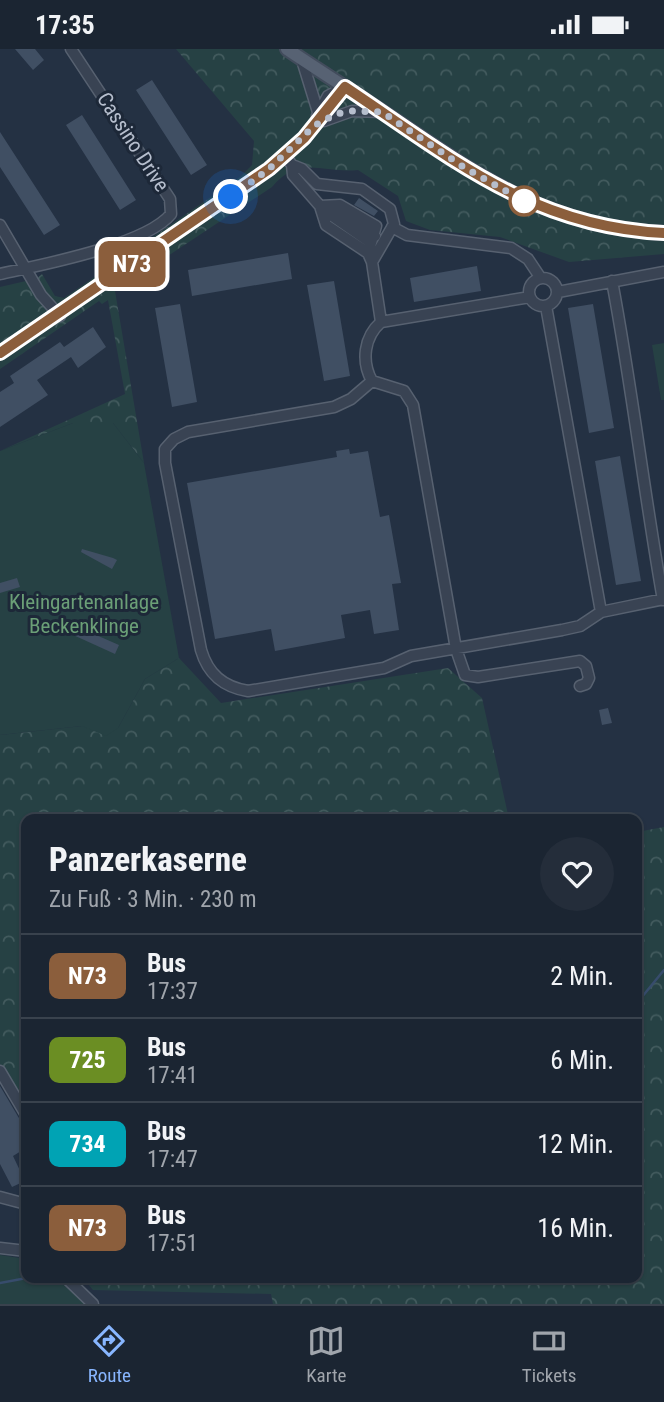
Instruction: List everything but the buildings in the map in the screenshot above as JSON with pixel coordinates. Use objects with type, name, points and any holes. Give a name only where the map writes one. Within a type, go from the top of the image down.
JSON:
[{"type":"main road","points":[[286,49],[465,168],[516,197],[584,222],[664,233]]},
{"type":"street","name":"Cassino Drive","points":[[29,269],[125,240],[155,228],[171,214],[170,199],[71,49]]},
{"type":"street","points":[[302,59],[318,112]]},
{"type":"street","points":[[314,126],[318,112],[328,96],[345,87]]},
{"type":"street","points":[[0,353],[193,224],[285,156],[314,126],[345,87]]},
{"type":"street","points":[[314,126],[336,114],[382,112]]},
{"type":"street","points":[[285,156],[292,165],[302,169],[317,184],[362,189],[390,209],[395,219],[393,227],[372,249]]},
{"type":"street","points":[[292,165],[293,175],[320,207],[326,225],[372,249]]},
{"type":"street","points":[[320,207],[340,205],[376,226],[372,249],[381,322]]},
{"type":"street","points":[[0,225],[42,284],[47,299],[59,316]]},
{"type":"street","points":[[393,227],[407,235],[511,248],[528,259],[540,277],[555,283],[558,292],[556,299],[546,306],[539,306],[530,297],[530,286],[540,277]]},
{"type":"street","points":[[0,274],[29,269]]},
{"type":"street","points":[[558,292],[664,272]]},
{"type":"street","points":[[372,381],[351,399],[334,407],[188,432],[174,439],[165,449],[165,463],[204,661],[218,680],[248,691],[384,668],[411,656],[580,626],[601,612],[663,600],[638,457],[638,421],[612,281]]},
{"type":"street","points":[[372,381],[365,353],[371,334],[381,322],[530,297]]},
{"type":"street","points":[[546,306],[601,612]]},
{"type":"street","points":[[372,381],[404,391],[413,405],[461,668],[471,678],[580,661],[586,666],[589,678],[586,684],[580,686]]},
{"type":"street","points":[[0,1071],[21,1107]]},
{"type":"street","points":[[0,1198],[21,1203]]},
{"type":"street","points":[[0,1248],[21,1250]]},
{"type":"street","points":[[72,1283],[93,1304]]},
{"type":"green space","points":[[176,49],[664,49],[664,254],[569,262],[500,237],[430,230],[406,221],[398,196],[358,170],[302,168],[282,177],[272,187],[115,291],[144,463],[113,423],[73,423],[0,451],[125,394],[108,300],[102,304],[99,301],[0,369],[0,287],[26,281],[29,285],[42,274],[55,296],[64,298],[240,177],[252,165],[254,141]]},
{"type":"green space","points":[[664,343],[664,400],[661,400],[652,345]]},
{"type":"green space","name":"Kleingartenanlage Beckenklinge","points":[[73,423],[113,423],[144,463],[179,658],[145,679],[118,728],[106,736],[82,726],[0,735],[0,451]]},
{"type":"green space","points":[[179,658],[221,703],[448,668],[482,698],[508,814],[21,814],[21,1099],[0,1065],[0,735],[82,726],[118,728],[145,679]]},
{"type":"green space","points":[[664,827],[664,1304],[273,1304],[271,1294],[93,1290],[87,1283],[642,1283],[642,831]]},
{"type":"green space","points":[[0,1255],[21,1258],[21,1283],[62,1283],[85,1304],[0,1304]]},
{"type":"waterway","points":[[642,997],[664,970]]},
{"type":"waterway","points":[[0,1283],[21,1279]]},
{"type":"bus line","name":"N73","points":[[0,353],[193,224],[269,169],[304,138],[345,87],[465,168],[516,197],[584,222],[612,228],[664,233]]},
{"type":"route","points":[[231,197],[269,169],[314,126],[336,114],[352,111],[382,112],[465,168],[524,201]]}]
